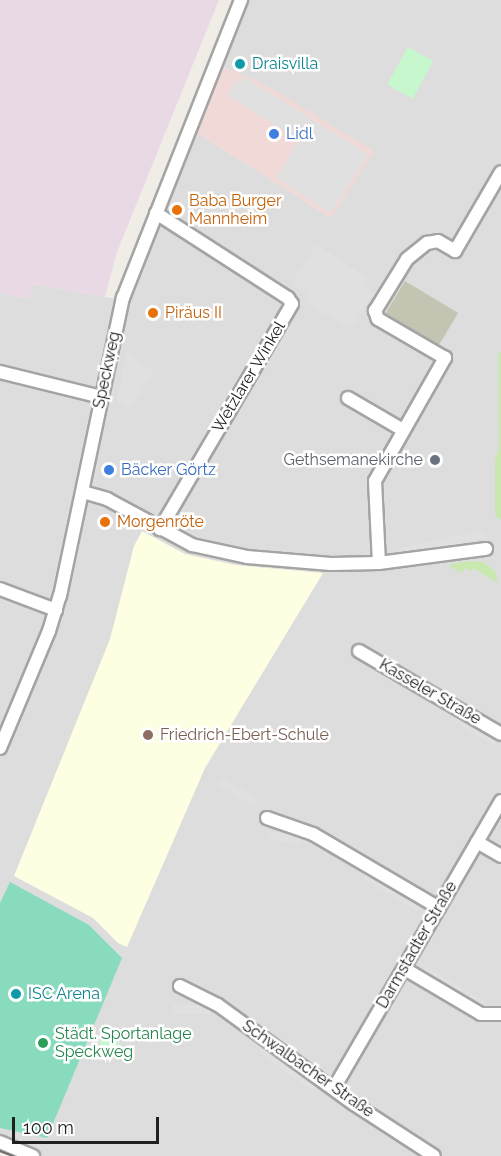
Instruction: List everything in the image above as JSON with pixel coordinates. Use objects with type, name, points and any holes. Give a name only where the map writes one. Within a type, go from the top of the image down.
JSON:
[{"type":"street","name":"Speckweg","points":[[0,748],[4,729],[56,610],[123,298],[241,0]]},
{"type":"street","points":[[379,563],[375,481],[445,358],[378,319],[375,311],[407,259],[427,243],[438,241],[454,251],[501,172]]},
{"type":"street","name":"Wetzlarer Winkel","points":[[156,213],[288,298],[292,304],[160,529]]},
{"type":"street","points":[[0,372],[101,397]]},
{"type":"street","points":[[348,398],[403,430]]},
{"type":"street","points":[[82,492],[107,500],[192,545],[222,553],[291,561],[379,563],[486,549]]},
{"type":"street","points":[[0,589],[56,610]]},
{"type":"street","name":"Kasseler Straße","points":[[359,651],[501,734]]},
{"type":"street","name":"Darmstadter Straße","points":[[334,1088],[501,801]]},
{"type":"street","points":[[267,818],[313,834],[439,908]]},
{"type":"street","points":[[477,842],[501,856]]},
{"type":"street","points":[[405,969],[481,1014],[501,1014]]},
{"type":"street","name":"Schwalbacher Straße","points":[[180,986],[218,1005],[434,1156]]},
{"type":"street","points":[[0,1142],[33,1156]]},
{"type":"shaded area","points":[[0,0],[219,0],[117,252],[105,297],[32,284],[29,299],[0,293]]},
{"type":"shaded area","points":[[238,0],[501,0],[501,1156],[44,1156],[0,1137],[0,293],[29,299],[32,284],[128,301],[194,131],[331,218],[262,83],[220,66]]},
{"type":"shaded area","points":[[220,66],[262,83],[374,151],[331,218],[194,131]]},
{"type":"shaded area","points":[[244,77],[368,154],[331,213],[276,178],[299,140],[227,95],[236,80],[240,82]]},
{"type":"shaded area","points":[[317,245],[367,278],[363,285],[374,293],[351,329],[303,301],[307,294],[291,284]]},
{"type":"shaded area","points":[[405,281],[458,313],[438,347],[384,315]]},
{"type":"shaded area","points":[[127,353],[154,372],[129,410],[116,402]]},
{"type":"shaded area","points":[[484,530],[486,537],[476,540],[400,555],[400,548]]},
{"type":"shaded area","name":"Friedrich-Ebert-Schule","points":[[142,531],[185,554],[236,565],[323,573],[205,768],[127,947],[118,943],[93,918],[14,876],[110,639],[134,546]]},
{"type":"shaded area","points":[[455,713],[499,739],[495,746],[451,720]]},
{"type":"shaded area","points":[[221,778],[259,799],[255,806],[217,785]]},
{"type":"shaded area","points":[[269,832],[303,836],[302,844],[268,840]]},
{"type":"shaded area","points":[[367,872],[423,905],[419,912],[363,879]]},
{"type":"shaded area","points":[[426,967],[486,1002],[482,1008],[422,974]]},
{"type":"shaded area","points":[[173,1005],[211,1005],[211,1014],[173,1014]]},
{"type":"shaded area","points":[[264,1046],[317,1085],[313,1091],[259,1052]]},
{"type":"green space","points":[[408,47],[433,61],[413,99],[387,85]]},
{"type":"green space","points":[[501,352],[501,520],[496,517],[495,512],[495,461],[499,446],[498,353]]},
{"type":"green space","points":[[468,561],[483,562],[490,567],[495,571],[498,583],[473,568],[471,571],[465,568],[462,573],[448,565]]},
{"type":"green space","name":"Städt. Sportanlage Speckweg","points":[[10,882],[89,925],[122,958],[47,1138],[0,1128],[0,903]]},
{"type":"green space","points":[[108,1030],[117,1037],[121,1048],[119,1054],[104,1057],[99,1054],[100,1040]]},
{"type":"tram line","points":[[0,1151],[13,1156]]},
{"type":"place","name":"Draisvilla","points":[[240,64]]},
{"type":"place","name":"Lidl","points":[[274,134]]},
{"type":"place","name":"Baba Burger Mannheim","points":[[177,210]]},
{"type":"place","name":"Piräus II","points":[[153,313]]},
{"type":"place","name":"Gethsemanekirche","points":[[435,460]]},
{"type":"place","name":"Bäcker Görtz","points":[[109,470]]},
{"type":"place","name":"Morgenröte","points":[[105,522]]},
{"type":"place","name":"Friedrich-Ebert-Schule","points":[[148,735]]},
{"type":"place","name":"ISC Arena","points":[[16,994]]},
{"type":"place","name":"Städt. Sportanlage Speckweg","points":[[43,1043]]}]
